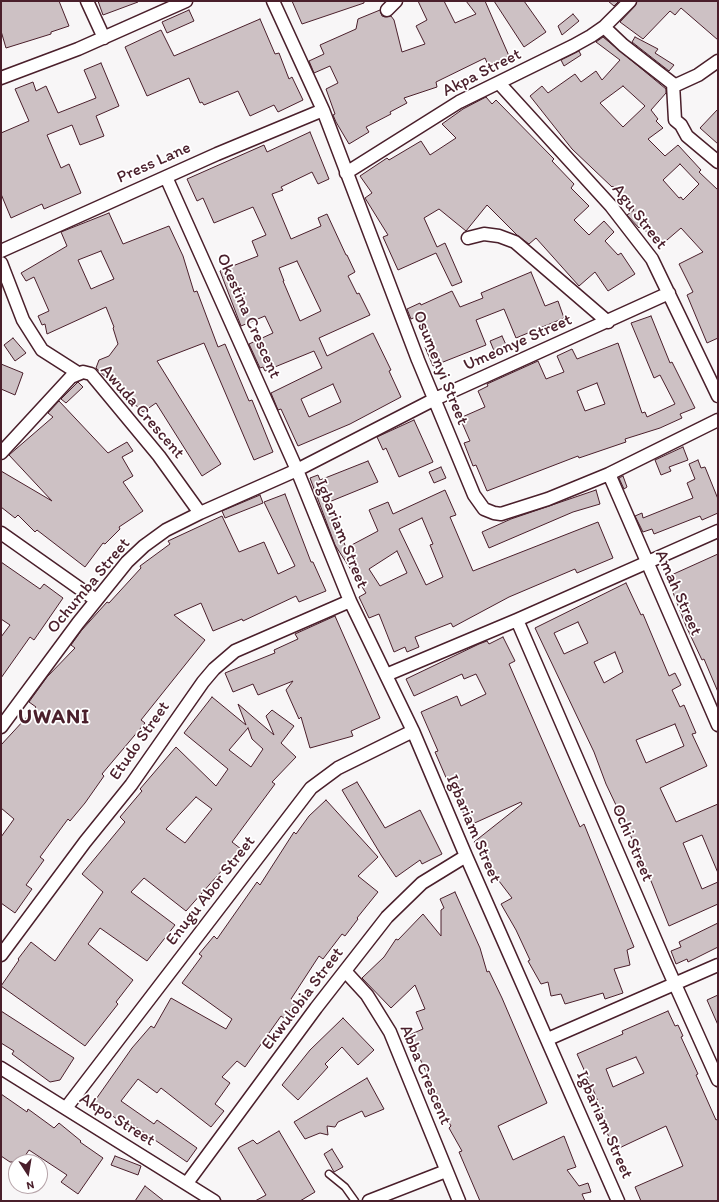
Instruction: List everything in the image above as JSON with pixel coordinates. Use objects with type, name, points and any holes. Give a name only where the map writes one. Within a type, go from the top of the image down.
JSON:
[{"type":"street","points":[[87,1],[104,38]]},
{"type":"street","points":[[1,78],[104,38],[186,1]]},
{"type":"street","name":"Osumenyi Street","points":[[273,1],[323,110],[346,173],[435,399],[474,495],[484,509],[494,513],[512,511],[609,474],[718,420]]},
{"type":"street","points":[[387,10],[396,1]]},
{"type":"street","name":"Akpa Street","points":[[346,173],[459,102],[573,46],[604,27],[630,1]]},
{"type":"street","points":[[604,27],[674,86]]},
{"type":"street","points":[[674,86],[698,75],[718,61]]},
{"type":"street","name":"Agu Street","points":[[499,83],[611,206],[652,259],[718,396]]},
{"type":"street","points":[[674,86],[673,107],[675,120],[681,125],[687,136],[718,162]]},
{"type":"street","name":"Press Lane","points":[[1,251],[166,177],[323,110]]},
{"type":"street","name":"Okestina Crescent","points":[[166,177],[297,470]]},
{"type":"street","points":[[468,238],[484,234],[499,236],[515,242],[608,322]]},
{"type":"street","points":[[1,263],[24,320],[42,350],[78,373]]},
{"type":"street","name":"Umeonye Street","points":[[297,470],[435,399],[608,322],[669,293]]},
{"type":"street","name":"Awuda Crescent","points":[[1,453],[71,377],[82,372],[92,374],[159,456],[200,513]]},
{"type":"street","name":"Ochumba Street","points":[[1,727],[96,600],[128,562],[144,546],[166,530],[200,513],[297,470]]},
{"type":"street","name":"Igbariam Street","points":[[297,470],[350,601],[413,730],[466,856],[548,1039],[618,1201]]},
{"type":"street","name":"Amah Street","points":[[609,474],[646,563],[718,725]]},
{"type":"street","points":[[386,675],[517,620],[718,531]]},
{"type":"street","points":[[1,533],[96,600]]},
{"type":"street","name":"Etudo Street","points":[[1,955],[85,842],[131,785],[203,682],[214,669],[235,651],[350,601]]},
{"type":"street","name":"Ochi Street","points":[[517,620],[718,1080]]},
{"type":"street","name":"Enugu Abor Street","points":[[66,1108],[311,788],[338,768],[413,730]]},
{"type":"street","name":"Ekwulobia Street","points":[[187,1183],[387,917],[405,898],[443,869],[466,856]]},
{"type":"street","points":[[548,1039],[718,964]]},
{"type":"street","name":"Abba Crescent","points":[[345,971],[367,996],[390,1032],[459,1201]]},
{"type":"street","name":"Akpo Street","points":[[1,1068],[214,1201]]},
{"type":"street","points":[[369,1201],[446,1171]]},
{"type":"lane","points":[[329,1174],[345,1187],[354,1201]]},
{"type":"building","points":[[1,1],[59,1],[69,26],[51,32],[51,34],[6,48],[1,31]]},
{"type":"building","points":[[98,1],[138,1],[138,2],[103,15]]},
{"type":"building","points":[[292,1],[364,1],[364,3],[302,24]]},
{"type":"building","points":[[418,1],[444,1],[455,23],[476,14],[466,1],[485,1],[509,56],[488,65],[485,58],[436,82],[437,87],[404,98],[407,103],[390,112],[391,114],[366,127],[369,132],[349,144],[333,115],[335,114],[326,89],[338,83],[330,66],[314,73],[309,61],[324,54],[320,45],[356,29],[358,19],[380,10],[382,16],[391,16],[394,20],[402,52],[425,44],[416,26],[427,20]]},
{"type":"building","points":[[494,1],[524,1],[546,32],[524,47]]},
{"type":"building","points":[[608,1],[619,1],[614,6]]},
{"type":"building","points":[[637,1],[718,1],[718,40],[681,8],[675,15],[670,11],[643,39],[620,22],[635,6]]},
{"type":"building","points":[[189,10],[194,21],[167,33],[162,22]]},
{"type":"building","points":[[573,14],[579,21],[562,35],[558,26]]},
{"type":"building","points":[[260,19],[275,54],[279,53],[289,79],[292,77],[303,100],[278,112],[274,105],[250,116],[238,91],[204,105],[202,102],[200,103],[189,78],[147,96],[125,47],[161,30],[174,56]]},
{"type":"building","points":[[603,37],[666,89],[666,93],[651,110],[658,119],[656,121],[663,128],[648,139],[665,156],[678,145],[701,170],[699,172],[718,190],[718,338],[707,343],[687,295],[693,292],[679,264],[703,252],[681,228],[660,246],[641,226],[639,228],[627,215],[634,210],[613,186],[612,187],[572,149],[530,96],[542,86],[548,93],[575,74],[581,82],[596,71],[602,80],[620,60],[596,42]],"holes":[[[623,86],[645,106],[623,127],[600,103]],[[680,164],[699,184],[683,200],[681,197],[679,198],[663,180]]]},
{"type":"building","points":[[635,37],[658,49],[655,53],[674,65],[669,71],[632,42]]},
{"type":"building","points":[[579,51],[581,55],[564,66],[561,60]]},
{"type":"building","points":[[101,63],[119,106],[96,116],[104,136],[80,145],[72,125],[47,135],[61,168],[69,164],[81,193],[44,209],[42,204],[11,218],[1,194],[1,133],[29,121],[15,89],[33,82],[36,91],[46,86],[58,113],[96,98],[84,70]]},
{"type":"building","points":[[486,97],[492,104],[496,100],[554,159],[552,161],[574,184],[571,188],[589,206],[574,220],[589,235],[604,221],[614,232],[605,241],[618,255],[621,253],[635,274],[608,291],[595,272],[579,286],[536,238],[529,244],[517,235],[487,205],[466,231],[439,209],[424,218],[437,247],[445,243],[462,282],[452,286],[436,253],[398,270],[383,237],[388,235],[365,198],[372,193],[360,176],[387,158],[389,160],[421,141],[430,155],[456,138],[442,124],[463,109]]},
{"type":"building","points":[[718,109],[718,144],[700,128]]},
{"type":"building","points":[[310,132],[329,179],[318,184],[312,172],[281,187],[283,190],[272,194],[291,239],[321,226],[318,218],[327,214],[355,272],[348,276],[357,294],[359,293],[370,315],[319,338],[327,356],[373,333],[391,370],[389,371],[401,397],[350,424],[298,446],[281,409],[278,410],[271,393],[322,368],[314,351],[265,371],[263,367],[260,368],[249,344],[273,333],[265,316],[241,326],[220,271],[258,256],[252,241],[266,235],[253,207],[214,223],[203,198],[197,201],[187,179],[264,145],[267,152]],"holes":[[[297,261],[321,311],[300,321],[279,268]],[[333,384],[341,402],[309,417],[301,399]]]},
{"type":"building","points":[[109,213],[123,244],[169,226],[183,256],[194,292],[197,291],[218,347],[225,344],[249,401],[252,400],[273,452],[254,460],[204,343],[157,361],[221,464],[202,476],[156,403],[143,412],[96,368],[99,360],[109,356],[118,344],[113,328],[114,327],[106,307],[47,334],[45,324],[42,325],[38,316],[49,311],[34,277],[26,281],[21,273],[67,246],[61,232]],"holes":[[[101,251],[114,279],[91,289],[78,260]]]},
{"type":"building","points":[[531,272],[545,306],[558,301],[564,318],[516,338],[504,309],[476,320],[486,345],[433,366],[425,347],[430,346],[418,316],[411,319],[407,309],[420,303],[421,305],[452,291],[460,307],[483,298],[481,293]]},
{"type":"building","points":[[651,316],[670,363],[672,362],[695,408],[680,414],[682,418],[660,428],[625,439],[626,442],[579,458],[578,456],[487,491],[476,465],[473,466],[464,443],[470,441],[460,418],[485,407],[478,391],[488,386],[487,384],[538,361],[546,379],[564,372],[557,356],[572,349],[577,359],[618,343],[642,413],[645,412],[647,417],[675,404],[660,375],[654,378],[631,323]],"holes":[[[597,383],[605,404],[585,411],[577,391]]]},
{"type":"building","points":[[502,336],[507,347],[495,353],[490,341]]},
{"type":"building","points":[[13,338],[26,353],[15,361],[4,345]]},
{"type":"building","points":[[1,364],[23,373],[15,395],[1,389]]},
{"type":"building","points":[[78,382],[83,387],[66,403],[61,399]]},
{"type":"building","points":[[59,401],[108,453],[127,442],[133,451],[122,457],[133,476],[123,482],[143,511],[119,527],[120,529],[105,544],[103,543],[85,567],[37,530],[35,532],[18,515],[15,518],[1,507],[1,471],[52,501],[9,455],[53,417],[48,413]]},
{"type":"building","points":[[414,420],[433,462],[399,477],[386,448],[383,450],[377,437]]},
{"type":"building","points":[[683,447],[688,460],[669,467],[671,471],[661,475],[655,460]]},
{"type":"building","points":[[698,460],[701,468],[705,467],[718,499],[718,513],[702,520],[700,516],[654,534],[652,529],[643,532],[635,516],[642,513],[643,518],[693,498],[687,483],[695,479],[689,464]]},
{"type":"building","points":[[368,461],[378,482],[329,502],[346,548],[378,531],[369,510],[388,502],[393,514],[445,490],[456,515],[450,517],[473,571],[598,522],[613,558],[577,573],[575,569],[509,597],[453,627],[451,623],[415,637],[419,647],[407,652],[405,647],[394,652],[379,614],[369,618],[359,597],[366,593],[335,545],[310,478],[318,475],[320,480]],"holes":[[[422,518],[433,544],[430,545],[443,577],[426,585],[399,529]],[[397,551],[407,573],[380,586],[369,569]]]},
{"type":"building","points":[[441,467],[446,478],[434,483],[429,472]]},
{"type":"building","points":[[623,476],[627,487],[624,489],[619,478]]},
{"type":"building","points":[[596,490],[600,504],[573,512],[489,548],[482,532],[511,519]]},
{"type":"building","points":[[285,494],[311,562],[313,562],[326,591],[299,602],[296,596],[243,621],[242,619],[213,631],[201,603],[174,615],[205,640],[141,720],[145,723],[102,774],[104,776],[85,803],[70,821],[68,819],[40,857],[44,860],[26,885],[32,889],[15,913],[1,903],[1,837],[14,819],[1,808],[1,745],[36,707],[29,702],[47,677],[75,648],[71,645],[81,631],[141,568],[140,566],[170,544],[168,541],[222,516],[239,552],[264,542],[278,574],[295,566],[264,502]]},
{"type":"building","points":[[260,495],[263,503],[225,518],[222,511]]},
{"type":"building","points":[[718,554],[718,692],[704,659],[702,660],[686,626],[667,577]]},
{"type":"building","points":[[1,562],[40,589],[44,584],[63,598],[34,640],[30,637],[1,678],[1,637],[10,625],[1,619]]},
{"type":"building","points":[[626,583],[641,615],[643,614],[669,676],[675,673],[681,685],[672,690],[680,707],[684,705],[696,733],[692,734],[707,766],[660,788],[676,822],[718,804],[718,873],[702,835],[683,843],[702,889],[718,882],[718,904],[669,926],[645,866],[641,868],[631,844],[634,843],[606,784],[594,752],[535,628]],"holes":[[[578,622],[588,643],[564,654],[554,633]],[[615,652],[623,672],[604,683],[594,662]],[[675,724],[684,746],[646,763],[636,740]]]},
{"type":"building","points":[[335,616],[380,718],[351,731],[353,736],[310,748],[301,717],[299,719],[286,690],[293,681],[258,695],[253,684],[233,692],[225,673],[275,653],[274,650],[298,639],[295,634]]},
{"type":"building","points":[[503,637],[515,661],[509,664],[580,827],[584,824],[634,947],[627,950],[630,965],[614,969],[623,993],[605,999],[603,993],[565,1004],[561,994],[551,996],[548,982],[541,984],[528,961],[530,960],[516,930],[501,904],[512,898],[489,868],[492,866],[474,842],[522,804],[521,802],[468,826],[457,795],[454,796],[435,752],[438,751],[421,712],[457,696],[461,706],[486,694],[476,674],[464,679],[462,674],[414,696],[406,679],[479,644],[487,641],[489,644]]},
{"type":"building","points":[[212,697],[246,725],[238,704],[274,735],[266,716],[272,710],[294,726],[281,743],[296,757],[272,782],[275,784],[232,842],[241,849],[186,911],[144,878],[131,892],[175,925],[147,961],[100,928],[88,944],[133,980],[116,1002],[118,1004],[85,1046],[1,986],[31,942],[55,961],[103,892],[82,874],[125,822],[120,817],[142,791],[140,789],[176,747],[216,786],[228,769],[184,733]],"holes":[[[248,728],[252,739],[263,749],[251,767],[229,750]],[[196,797],[212,809],[185,843],[166,829]]]},
{"type":"building","points":[[357,782],[385,828],[420,810],[442,854],[422,864],[420,860],[396,877],[342,790]]},
{"type":"building","points":[[326,800],[378,857],[358,876],[378,892],[357,918],[358,919],[345,936],[342,934],[323,959],[319,956],[291,999],[296,1002],[284,1018],[281,1016],[245,1067],[237,1061],[222,1077],[230,1083],[215,1104],[224,1111],[211,1127],[161,1088],[157,1093],[138,1079],[121,1101],[154,1124],[157,1120],[197,1148],[187,1162],[133,1125],[130,1129],[94,1102],[132,1048],[151,1026],[154,1028],[171,998],[226,1029],[232,1019],[182,983],[202,956],[199,954],[214,936],[217,939],[257,882],[260,885],[294,832],[296,834],[309,816]]},
{"type":"building","points":[[455,892],[480,948],[487,972],[489,971],[502,998],[547,1103],[498,1126],[513,1160],[564,1136],[576,1167],[567,1170],[579,1186],[588,1183],[591,1192],[582,1194],[585,1201],[480,1201],[459,1152],[462,1151],[449,1128],[451,1126],[437,1101],[439,1100],[409,1035],[423,1029],[416,1012],[425,1009],[415,985],[391,1008],[362,978],[384,957],[396,939],[398,940],[423,914],[441,936],[441,910],[444,908],[440,899]]},
{"type":"building","points":[[718,923],[718,947],[688,962],[687,959],[676,964],[671,951],[681,947],[679,942]]},
{"type":"building","points":[[718,995],[718,1025],[707,1000]]},
{"type":"building","points":[[1,1011],[74,1058],[60,1080],[50,1082],[12,1054],[14,1051],[1,1043]]},
{"type":"building","points":[[668,1011],[675,1026],[678,1025],[683,1036],[681,1037],[698,1074],[696,1075],[716,1120],[718,1119],[718,1201],[641,1201],[635,1187],[683,1166],[666,1126],[615,1150],[603,1124],[606,1122],[595,1094],[577,1054],[623,1034],[622,1031]],"holes":[[[636,1057],[644,1073],[613,1087],[606,1069]]]},
{"type":"building","points":[[343,1018],[374,1050],[358,1065],[342,1047],[325,1064],[328,1067],[298,1100],[282,1085],[310,1050]]},
{"type":"building","points":[[367,1078],[384,1109],[365,1117],[362,1111],[338,1122],[335,1127],[327,1126],[328,1135],[320,1133],[305,1139],[294,1122]]},
{"type":"building","points":[[1,1094],[27,1112],[28,1109],[54,1128],[59,1123],[81,1141],[80,1142],[103,1158],[78,1194],[61,1182],[67,1175],[48,1162],[48,1154],[35,1154],[29,1150],[26,1154],[8,1154],[8,1161],[1,1156]]},
{"type":"building","points":[[279,1131],[315,1192],[300,1201],[255,1201],[266,1195],[238,1148],[253,1140],[257,1144]]},
{"type":"building","points":[[332,1149],[343,1167],[334,1172],[324,1154]]},
{"type":"building","points":[[115,1156],[141,1166],[138,1175],[111,1165]]},
{"type":"building","points":[[145,1186],[164,1201],[135,1201]]},
{"type":"district","name":"UWANI","points":[[54,718]]}]
